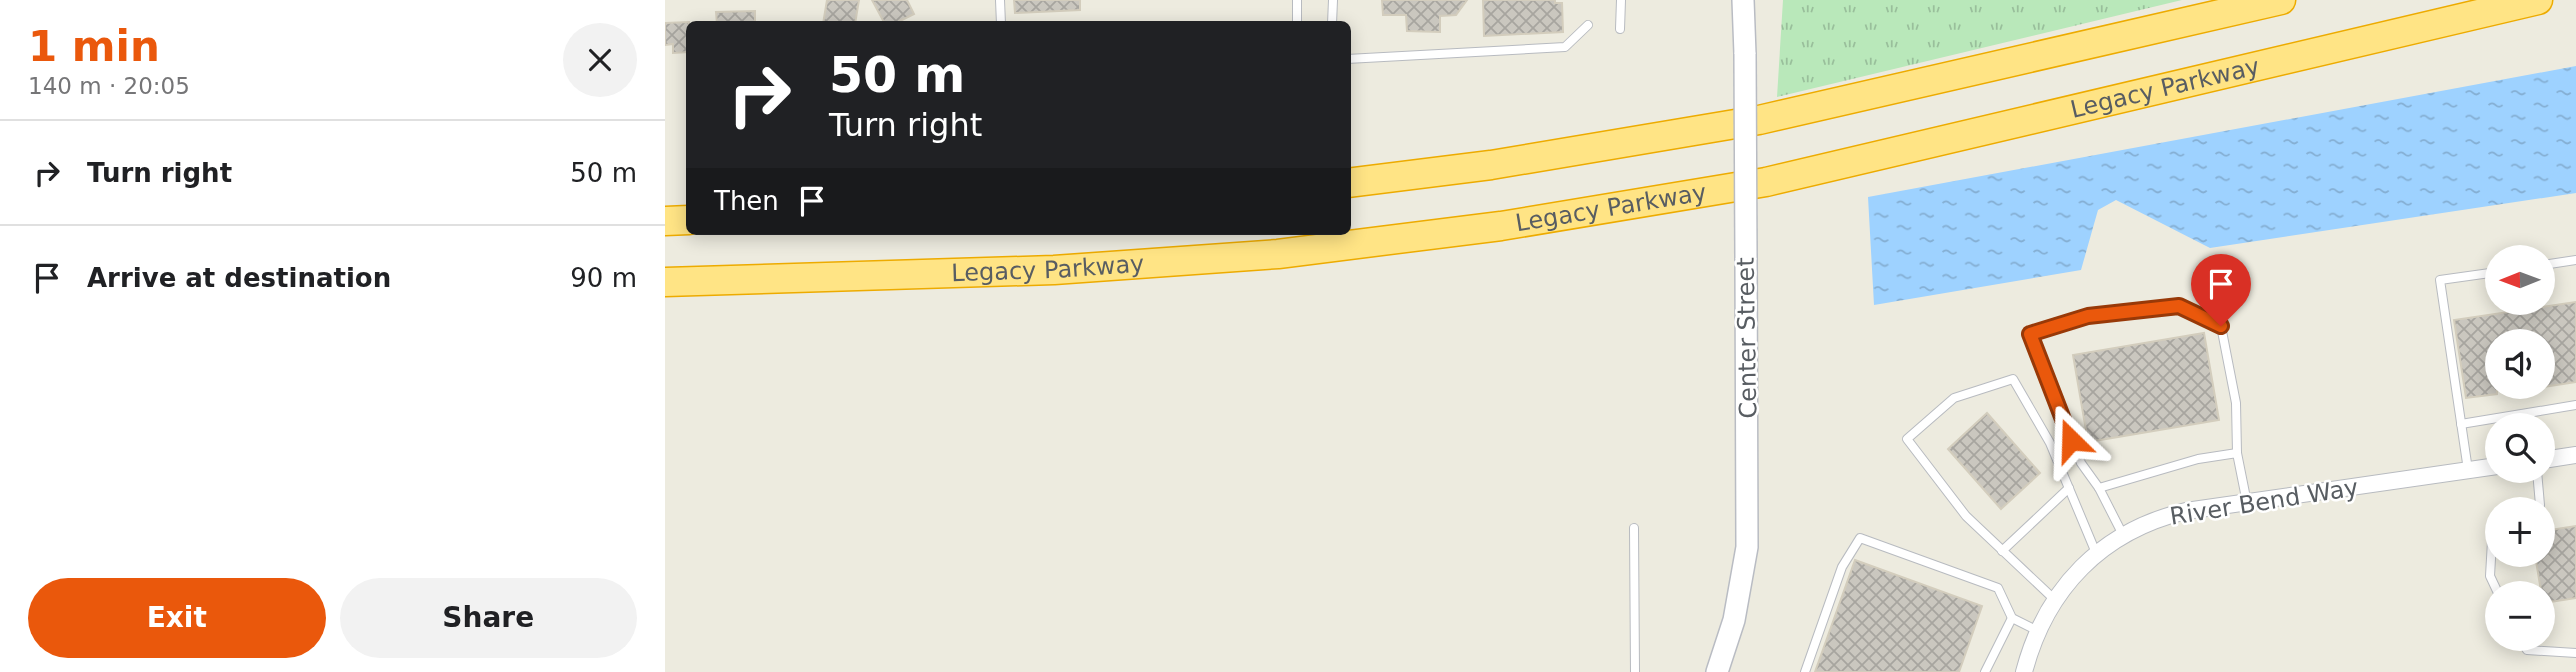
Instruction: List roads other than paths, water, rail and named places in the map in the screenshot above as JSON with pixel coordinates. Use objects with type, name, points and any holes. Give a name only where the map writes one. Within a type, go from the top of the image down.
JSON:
[{"type":"highway","points":[[1351,183],[1492,165],[1759,120],[2281,0]]},
{"type":"highway","name":"Legacy Parkway","points":[[665,282],[1054,270],[1279,254],[1501,226],[1766,182],[2538,0]]},
{"type":"highway","points":[[665,220],[686,220]]},
{"type":"street","name":"Center Street","points":[[1717,672],[1734,620],[1747,547],[1744,0]]},
{"type":"street","points":[[2555,458],[2576,455]]},
{"type":"street","name":"River Bend Way","points":[[2024,672],[2038,631],[2073,575],[2097,553],[2123,535],[2170,515],[2485,468]]},
{"type":"lane","points":[[1000,0],[1001,21]]},
{"type":"lane","points":[[1297,0],[1297,21]]},
{"type":"lane","points":[[1332,21],[1333,0]]},
{"type":"lane","points":[[1621,0],[1621,29]]},
{"type":"lane","points":[[1351,59],[1565,47],[1588,25]]},
{"type":"lane","points":[[2555,263],[2576,260]]},
{"type":"lane","points":[[2468,470],[2440,280],[2485,274]]},
{"type":"lane","points":[[2123,535],[2099,488],[2081,463],[2030,334],[2088,316],[2179,306],[2221,326],[2236,403],[2237,453],[2247,503]]},
{"type":"lane","points":[[2055,600],[1966,516],[1906,439],[1954,398],[2013,379],[2050,443],[2097,553]]},
{"type":"lane","points":[[2461,424],[2576,405]]},
{"type":"lane","points":[[2099,488],[2198,459],[2237,453]]},
{"type":"lane","points":[[2002,551],[2070,488]]},
{"type":"lane","points":[[1634,528],[1635,672]]},
{"type":"lane","points":[[1805,672],[1842,567],[1860,538],[1998,588],[2012,618],[2038,631]]},
{"type":"lane","points":[[1985,672],[2012,618]]},
{"type":"lane","points":[[2543,651],[2576,653]]},
{"type":"water","points":[[2576,66],[2576,193],[2210,248],[2116,200],[2098,210],[2081,270],[1874,305],[1868,197]]}]
